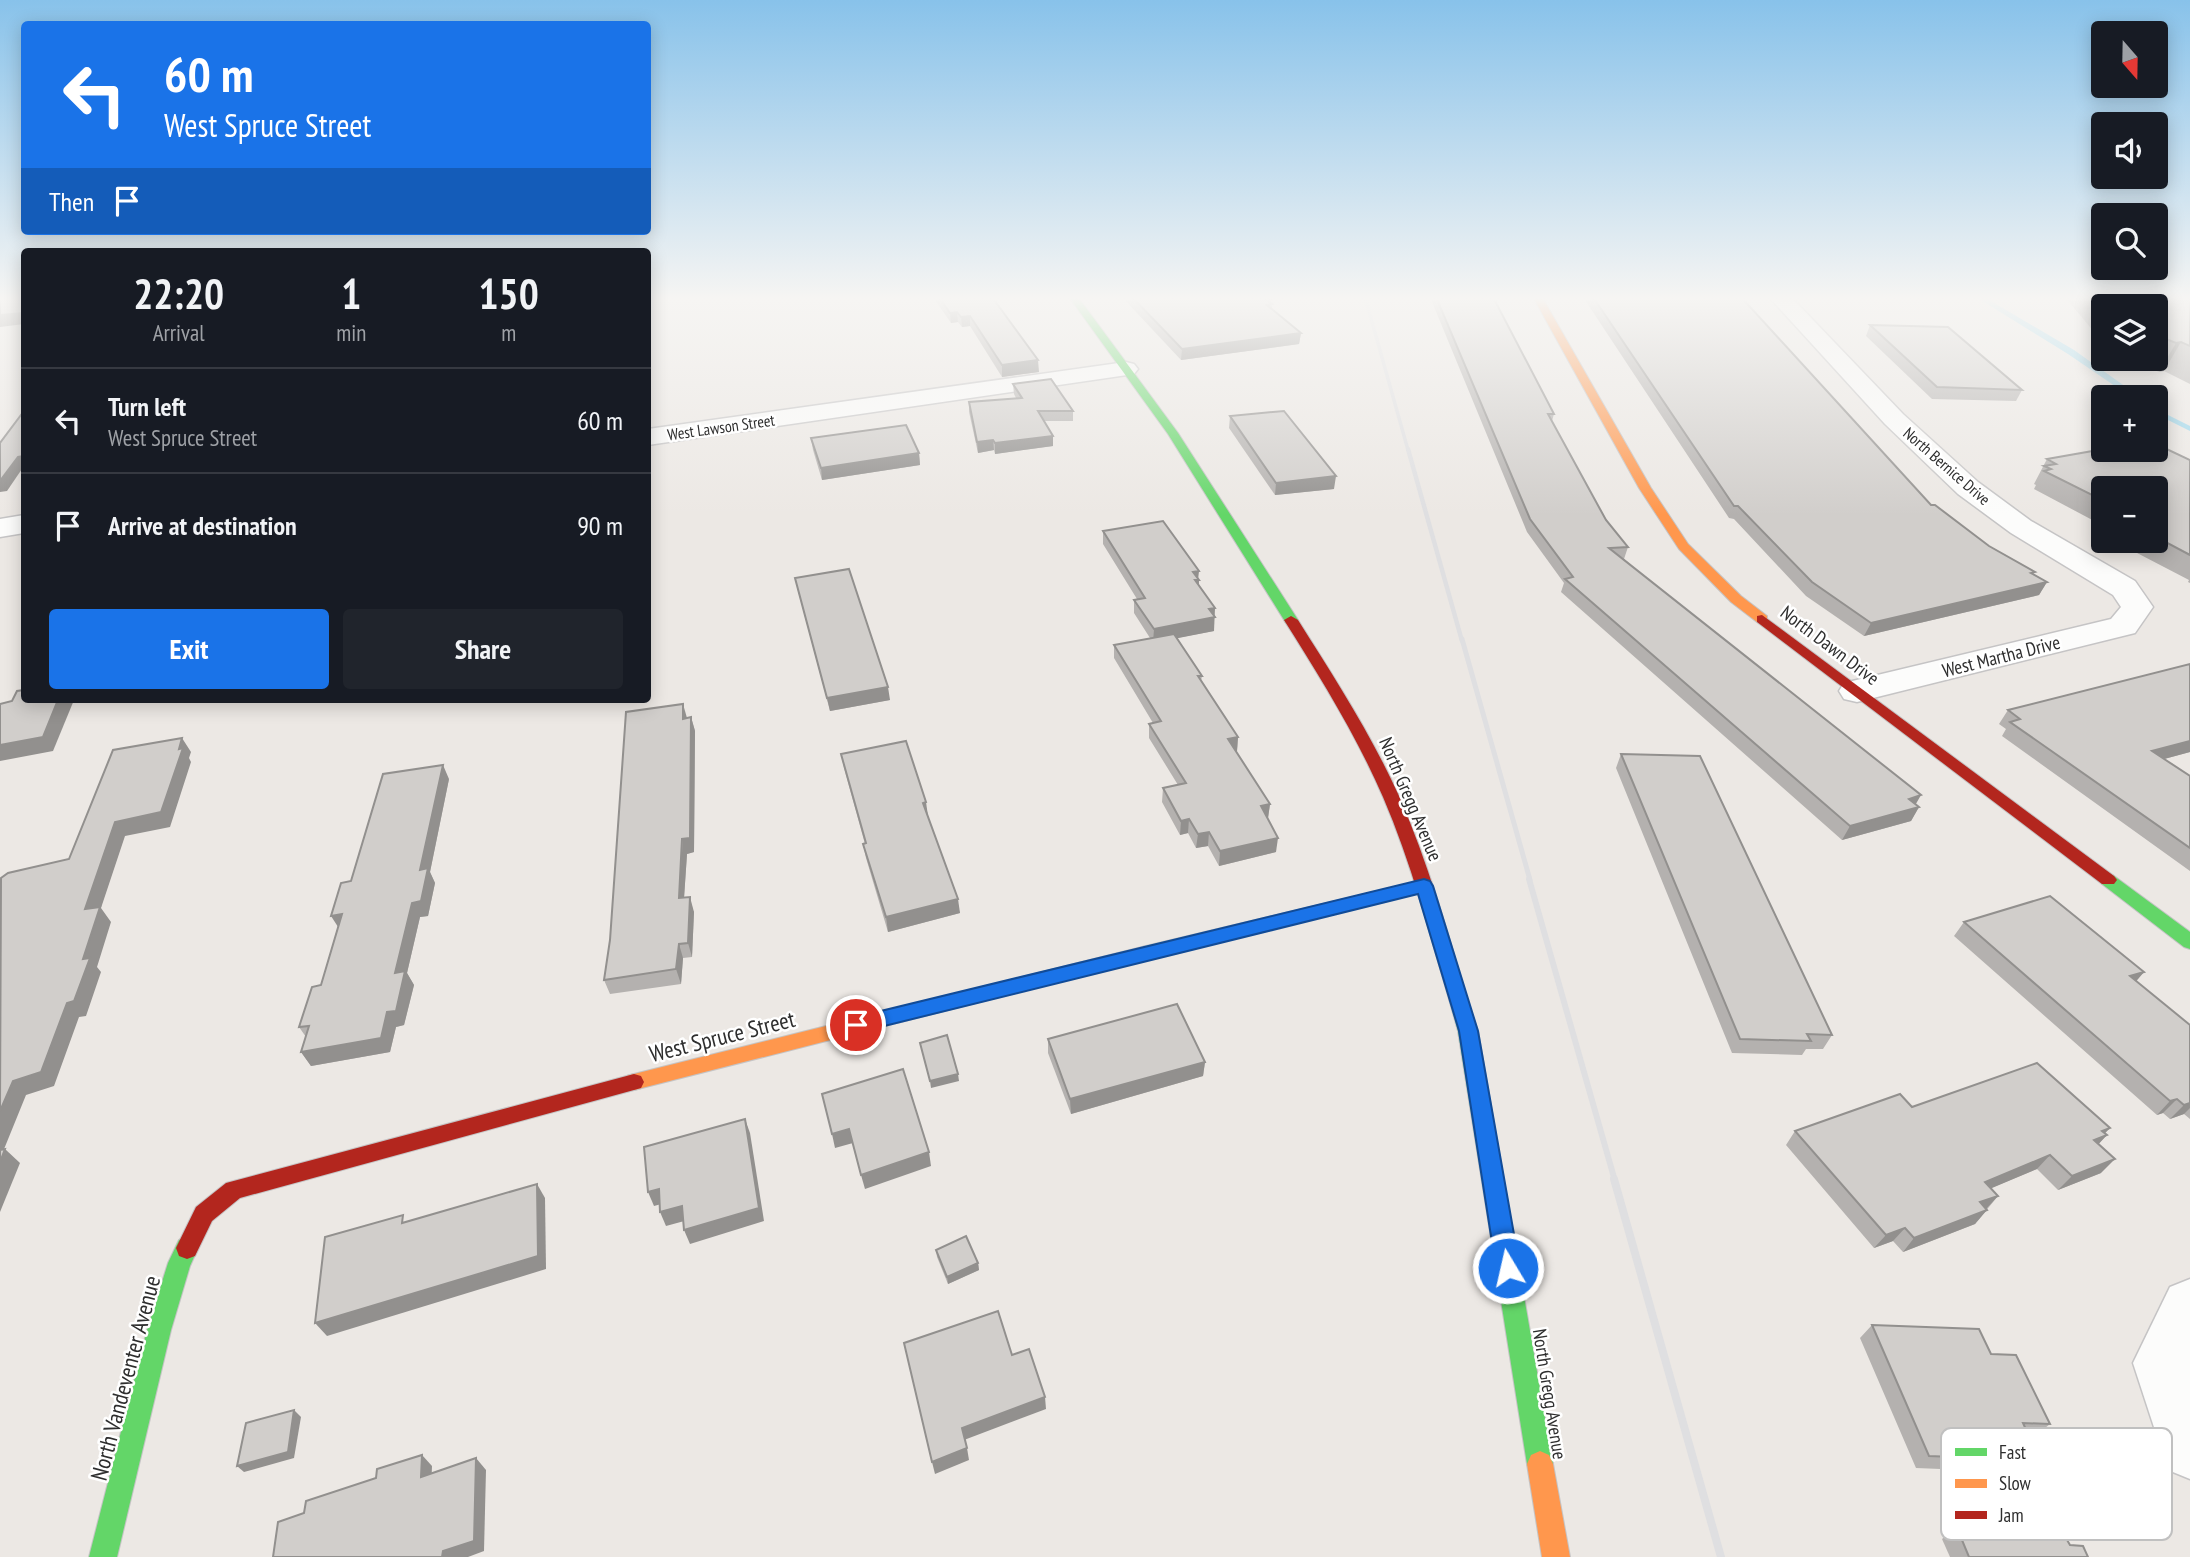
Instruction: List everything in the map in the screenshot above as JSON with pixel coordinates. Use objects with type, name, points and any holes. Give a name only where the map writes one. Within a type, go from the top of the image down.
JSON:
[{"type":"street","name":"West Lawson Street","points":[[651,437],[1121,370]]},
{"type":"street","name":"North Gregg Avenue","points":[[1126,370],[1173,433],[1335,690],[1391,798],[1424,886],[1468,1031],[1556,1557]]},
{"type":"street","name":"North Dawn Drive","points":[[1578,370],[1644,488],[1683,546],[1736,599],[2190,942]]},
{"type":"street","name":"North Bernice Drive","points":[[1847,370],[1894,419],[1968,488],[2021,527],[2124,588],[2137,607]]},
{"type":"street","points":[[0,528],[21,524]]},
{"type":"street","name":"West Martha Drive","points":[[1857,691],[2123,626],[2137,607]]},
{"type":"street","name":"West Spruce Street","points":[[204,1214],[234,1190],[505,1114],[1045,977],[1424,886]]},
{"type":"street","name":"North Vandeventer Avenue","points":[[103,1557],[159,1330],[179,1263],[204,1214]]},
{"type":"street","points":[[2190,1307],[2163,1363],[2190,1448]]},
{"type":"building","points":[[1467,370],[1531,370],[1554,414],[1548,414],[1606,520],[1628,547],[1609,548],[1921,795],[1909,799],[1919,807],[1850,826],[1565,579],[1573,577],[1530,519]]},
{"type":"building","points":[[1642,370],[1807,370],[1931,505],[1935,505],[1989,546],[2035,572],[2031,573],[2047,582],[1871,623],[1812,582],[1738,506],[1734,506]]},
{"type":"building","points":[[1918,370],[1998,370],[2022,390],[1937,387]]},
{"type":"building","points":[[1051,379],[1073,411],[1038,411],[1053,436],[995,443],[993,440],[977,442],[969,402],[1022,398],[1013,384]]},
{"type":"building","points":[[1284,411],[1336,476],[1276,483],[1230,416]]},
{"type":"building","points":[[21,415],[21,456],[0,481],[0,443]]},
{"type":"building","points":[[906,425],[919,453],[821,468],[811,438]]},
{"type":"building","points":[[2168,450],[2190,460],[2190,555],[2168,543],[2168,476],[2091,476],[2091,494],[2044,471],[2051,469],[2044,466],[2056,464],[2047,459],[2091,451],[2091,462],[2168,462]]},
{"type":"building","points":[[1163,521],[1199,571],[1193,572],[1199,580],[1195,580],[1215,608],[1209,609],[1215,617],[1154,629],[1134,600],[1145,598],[1103,531]]},
{"type":"building","points":[[849,569],[888,687],[827,698],[795,578]]},
{"type":"building","points":[[1174,634],[1238,737],[1228,739],[1270,804],[1261,806],[1278,838],[1220,851],[1209,832],[1198,834],[1189,819],[1181,821],[1163,788],[1186,783],[1149,724],[1161,721],[1114,645]]},
{"type":"building","points":[[2190,664],[2190,741],[2152,751],[2190,776],[2190,848],[2010,722],[2020,719],[2008,710]]},
{"type":"building","points":[[21,690],[21,703],[57,703],[43,737],[0,745],[0,704],[12,701],[17,691]]},
{"type":"building","points":[[683,704],[683,719],[691,717],[690,838],[682,839],[679,898],[690,897],[688,943],[679,944],[676,969],[604,980],[610,940],[626,712]]},
{"type":"building","points":[[182,738],[179,749],[183,748],[161,812],[115,822],[85,909],[100,907],[83,959],[90,958],[74,1001],[67,1003],[41,1072],[13,1081],[0,1111],[1,878],[8,873],[69,859],[113,750]]},
{"type":"building","points":[[906,741],[926,802],[923,803],[958,899],[886,917],[863,844],[866,843],[841,754]]},
{"type":"building","points":[[1621,754],[1700,756],[1832,1035],[1807,1034],[1811,1041],[1740,1039]]},
{"type":"building","points":[[443,765],[420,870],[428,868],[421,901],[412,903],[395,973],[405,971],[396,1011],[387,1012],[381,1038],[301,1052],[309,1026],[299,1027],[312,987],[321,985],[342,914],[331,916],[341,883],[351,881],[383,774]]},
{"type":"building","points":[[2050,896],[2144,972],[2130,976],[2190,1025],[2190,1103],[2184,1105],[2177,1099],[2170,1101],[1964,922]]},
{"type":"building","points":[[1177,1004],[1205,1062],[1070,1099],[1048,1039]]},
{"type":"building","points":[[947,1035],[958,1074],[930,1081],[920,1043]]},
{"type":"building","points":[[2037,1063],[2110,1128],[2102,1131],[2107,1135],[2094,1140],[2115,1159],[2072,1176],[2050,1155],[1985,1182],[1998,1196],[1980,1202],[1987,1210],[1914,1238],[1905,1228],[1886,1235],[1795,1131],[1900,1094],[1912,1107]]},
{"type":"building","points":[[903,1069],[929,1152],[861,1175],[849,1129],[832,1134],[822,1094]]},
{"type":"building","points":[[745,1119],[759,1208],[684,1230],[682,1206],[660,1212],[659,1189],[648,1192],[644,1147]]},
{"type":"building","points":[[537,1184],[538,1256],[315,1323],[325,1237],[403,1215],[402,1223]]},
{"type":"building","points":[[966,1236],[978,1263],[947,1277],[936,1250]]},
{"type":"building","points":[[998,1311],[1012,1355],[1029,1349],[1045,1397],[962,1428],[967,1448],[932,1462],[904,1343]]},
{"type":"building","points":[[1872,1325],[1979,1329],[1991,1354],[2016,1355],[2050,1424],[2023,1423],[2025,1428],[1941,1428],[1941,1456],[1929,1456]]},
{"type":"building","points":[[294,1410],[288,1452],[237,1466],[246,1423]]},
{"type":"building","points":[[422,1455],[421,1477],[476,1458],[474,1541],[443,1551],[442,1557],[273,1557],[278,1522],[304,1513],[306,1501],[376,1478],[377,1469]]},
{"type":"building","points":[[1962,1540],[2067,1540],[2070,1545],[2083,1546],[2088,1557],[1969,1557]]},
{"type":"waterway","points":[[2097,370],[2119,385]]},
{"type":"waterway","points":[[2168,417],[2190,429]]},
{"type":"railway","points":[[1385,370],[1408,450]]},
{"type":"railway","points":[[1408,449],[1462,641]]},
{"type":"railway","points":[[1462,639],[1530,880]]},
{"type":"railway","points":[[1529,879],[1615,1181]]},
{"type":"railway","points":[[1614,1179],[1721,1557]]},
{"type":"traffic: fast","points":[[1126,370],[1173,433],[1291,620]]},
{"type":"traffic: fast","points":[[2108,880],[2190,942]]},
{"type":"traffic: fast","points":[[1146,953],[1424,886]]},
{"type":"traffic: fast","points":[[1458,999],[1468,1031],[1540,1464]]},
{"type":"traffic: fast","points":[[103,1557],[159,1330],[179,1263],[187,1248]]},
{"type":"traffic: slow","points":[[1578,370],[1645,488],[1683,546],[1736,599],[1762,619]]},
{"type":"traffic: slow","points":[[634,1082],[1146,953]]},
{"type":"traffic: slow","points":[[1540,1464],[1556,1557]]},
{"type":"traffic: jam","points":[[1762,619],[2108,880]]},
{"type":"traffic: jam","points":[[1291,620],[1351,718],[1390,795],[1417,865],[1458,999]]},
{"type":"traffic: jam","points":[[187,1248],[204,1214],[234,1190],[634,1082]]},
{"type":"route","points":[[856,1025],[1424,886],[1468,1031],[1508,1268]]}]
